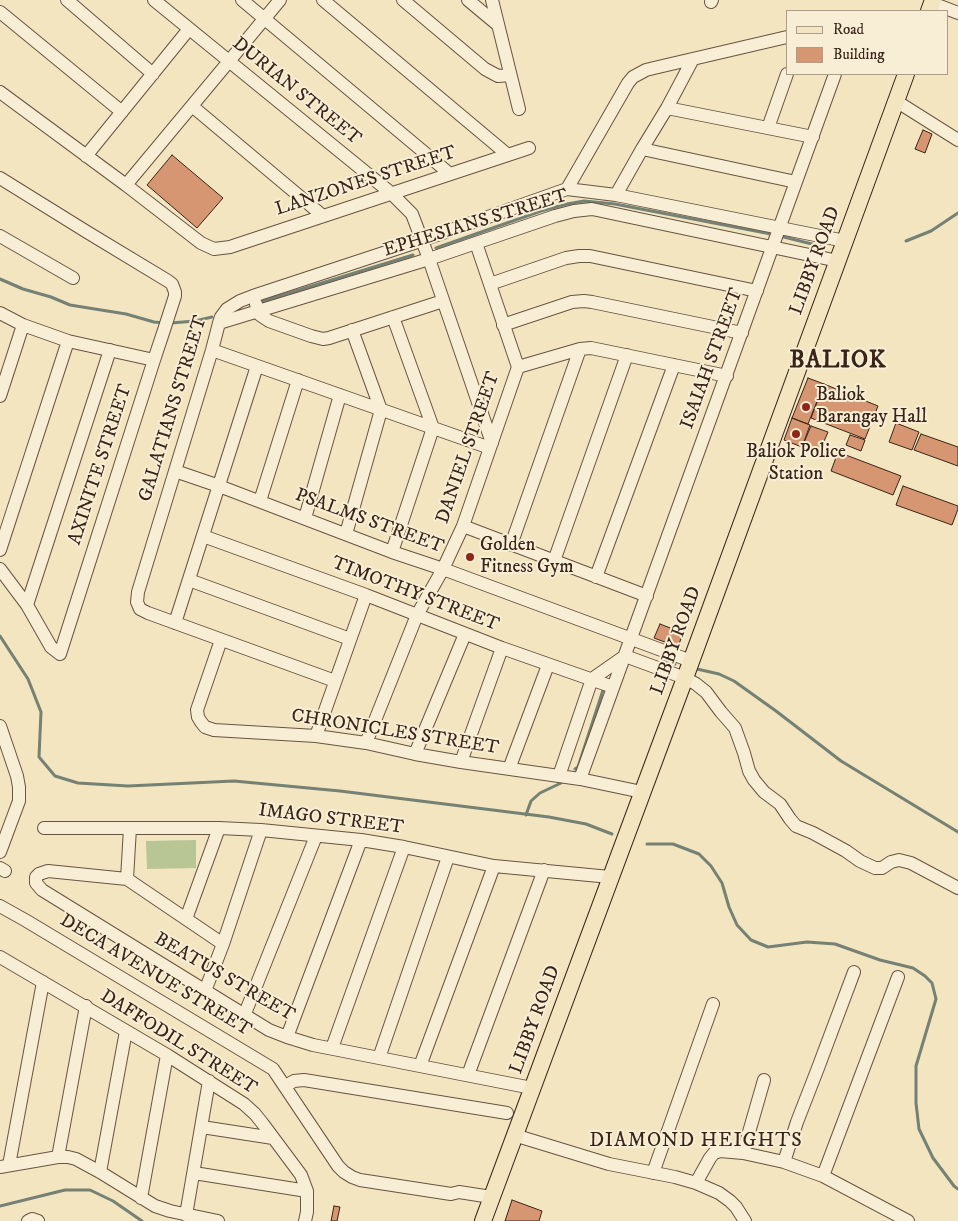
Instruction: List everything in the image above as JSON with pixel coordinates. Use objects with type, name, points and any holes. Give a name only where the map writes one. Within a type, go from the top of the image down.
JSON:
[{"type":"main road","name":"LIBBY ROAD","points":[[483,1221],[685,678],[906,75]]},
{"type":"street","points":[[67,0],[153,74]]},
{"type":"street","name":"DURIAN STREET","points":[[154,0],[391,194],[412,214],[422,240]]},
{"type":"street","points":[[242,0],[450,174]]},
{"type":"street","points":[[0,92],[126,185],[280,0]]},
{"type":"street","points":[[323,0],[508,155]]},
{"type":"street","points":[[403,0],[485,69],[498,76],[510,75]]},
{"type":"street","points":[[468,0],[498,25]]},
{"type":"street","points":[[492,0],[519,109]]},
{"type":"street","points":[[931,5],[948,10]]},
{"type":"street","points":[[0,12],[122,112]]},
{"type":"street","points":[[86,156],[189,29]]},
{"type":"street","points":[[786,37],[646,70],[633,77],[567,189],[616,195],[845,241]]},
{"type":"street","points":[[616,195],[667,108],[693,59]]},
{"type":"street","points":[[768,128],[787,75]]},
{"type":"street","name":"ISAIAH STREET","points":[[580,779],[835,75]]},
{"type":"street","points":[[896,101],[958,140]]},
{"type":"street","points":[[192,106],[323,216]]},
{"type":"street","points":[[667,108],[813,136]]},
{"type":"street","name":"LANZONES STREET","points":[[126,185],[201,243],[214,249],[230,247],[529,148]]},
{"type":"street","points":[[642,148],[796,182]]},
{"type":"street","name":"AXINITE STREET","points":[[0,178],[168,281],[174,288],[175,296],[60,654],[51,647],[27,605]]},
{"type":"street","name":"GALATIANS STREET","points":[[175,623],[148,614],[140,609],[136,597],[219,323],[226,309],[254,296],[567,189]]},
{"type":"street","name":"EPHESIANS STREET","points":[[219,323],[429,259],[574,211],[592,210],[838,261]]},
{"type":"street","points":[[0,236],[72,278]]},
{"type":"street","points":[[422,240],[491,446]]},
{"type":"street","name":"DANIEL STREET","points":[[366,743],[417,615],[443,569],[463,526],[518,367],[476,243]]},
{"type":"street","points":[[490,284],[566,258],[590,256],[757,291]]},
{"type":"street","points":[[254,296],[258,311],[264,318],[317,338],[329,338],[443,301]]},
{"type":"street","points":[[503,325],[572,302],[584,301],[742,333]]},
{"type":"street","points":[[0,313],[23,325],[68,341],[154,360]]},
{"type":"street","points":[[392,552],[433,428],[394,317]]},
{"type":"street","points":[[0,396],[23,325]]},
{"type":"street","points":[[346,534],[381,410],[352,330]]},
{"type":"street","points":[[0,550],[68,341]]},
{"type":"street","points":[[518,367],[580,349],[591,348],[727,376]]},
{"type":"street","points":[[511,545],[580,349]]},
{"type":"street","points":[[27,605],[110,350]]},
{"type":"street","points":[[212,350],[433,428],[491,446]]},
{"type":"street","points":[[554,561],[627,355]]},
{"type":"street","points":[[596,577],[674,364]]},
{"type":"street","points":[[258,366],[175,623],[335,681]]},
{"type":"street","points":[[260,501],[298,380]]},
{"type":"street","points":[[305,518],[340,395]]},
{"type":"street","name":"PSALMS STREET","points":[[175,471],[691,661]]},
{"type":"street","points":[[463,526],[647,596]]},
{"type":"street","name":"TIMOTHY STREET","points":[[203,536],[366,595],[548,665],[613,687]]},
{"type":"street","points":[[0,569],[27,605]]},
{"type":"street","points":[[189,580],[350,639]]},
{"type":"street","points":[[316,736],[366,595]]},
{"type":"street","points":[[415,754],[465,634]]},
{"type":"street","name":"CHRONICLES STREET","points":[[221,640],[198,710],[198,717],[206,727],[220,731],[316,736],[366,743],[415,754],[580,779],[642,792]]},
{"type":"street","points":[[461,762],[502,648]]},
{"type":"street","points":[[559,776],[592,680],[625,656],[685,678],[706,692],[735,728],[752,777],[764,792],[780,804],[796,826],[822,837],[875,868],[882,868],[891,862],[899,860],[911,863],[958,888]]},
{"type":"street","points":[[509,769],[548,665]]},
{"type":"street","points":[[0,726],[19,787],[18,801],[0,852]]},
{"type":"street","name":"IMAGO STREET","points":[[44,828],[219,828],[261,830],[361,840],[494,866],[610,877]]},
{"type":"street","points":[[130,828],[127,879],[223,944]]},
{"type":"street","points":[[186,919],[219,828]]},
{"type":"street","points":[[205,991],[223,944],[261,830]]},
{"type":"street","points":[[244,1016],[316,836]]},
{"type":"street","points":[[286,1037],[361,840]]},
{"type":"street","points":[[332,1048],[404,848]]},
{"type":"street","points":[[379,1058],[448,857]]},
{"type":"street","points":[[420,1066],[494,866]]},
{"type":"street","points":[[468,1075],[544,870]]},
{"type":"street","name":"BEATUS STREET","points":[[127,879],[48,871],[39,874],[36,879],[38,886],[42,890],[244,1016],[286,1037],[379,1058],[532,1088]]},
{"type":"street","name":"DECA AVENUE STREET","points":[[0,906],[14,919],[194,1026],[285,1086],[333,1159],[344,1172],[352,1177],[360,1180],[451,1194],[460,1192],[490,1200]]},
{"type":"street","name":"DECA AVENUE STREET","points":[[0,916],[14,919]]},
{"type":"street","name":"DAFFODIL STREET","points":[[0,957],[126,1030],[244,1104],[254,1114],[301,1175],[307,1191],[305,1221]]},
{"type":"street","points":[[784,1162],[796,1122],[854,972]]},
{"type":"street","points":[[823,1176],[898,977]]},
{"type":"street","points":[[43,982],[5,1166],[58,1157],[76,1159],[155,1206],[218,1221]]},
{"type":"street","points":[[653,1173],[713,1004]]},
{"type":"street","points":[[58,1157],[86,1006]]},
{"type":"street","points":[[100,1172],[126,1030]]},
{"type":"street","points":[[142,1198],[167,1055]]},
{"type":"street","points":[[285,1086],[294,1081],[304,1080],[507,1113]]},
{"type":"street","points":[[743,1153],[764,1080]]},
{"type":"street","points":[[186,1214],[210,1081]]},
{"type":"street","points":[[202,1127],[273,1138]]},
{"type":"street","points":[[514,1136],[609,1164],[696,1183],[719,1193],[730,1201],[745,1221]]},
{"type":"street","points":[[696,1183],[714,1153],[743,1153],[784,1162],[823,1176],[908,1221]]},
{"type":"street","points":[[194,1172],[307,1191]]},
{"type":"street","points":[[28,1221],[32,1219],[38,1221]]},
{"type":"green space","points":[[196,840],[196,868],[147,869],[146,841]]},
{"type":"building","points":[[923,130],[932,134],[925,153],[915,149]]},
{"type":"building","points":[[172,155],[223,198],[197,228],[147,185]]},
{"type":"building","name":"Baliok Barangay Hall","points":[[808,378],[824,384],[808,424],[792,418]]},
{"type":"building","points":[[824,384],[878,406],[865,439],[811,418]]},
{"type":"building","name":"Baliok Police Station","points":[[792,418],[810,425],[802,447],[784,440]]},
{"type":"building","points":[[896,423],[919,432],[912,450],[889,442]]},
{"type":"building","points":[[811,426],[828,432],[819,453],[802,447]]},
{"type":"building","points":[[921,434],[958,447],[958,466],[914,450]]},
{"type":"building","points":[[850,435],[865,440],[861,451],[846,445]]},
{"type":"building","points":[[838,452],[901,476],[893,495],[831,471]]},
{"type":"building","points":[[903,486],[958,506],[952,525],[896,505]]},
{"type":"building","points":[[660,624],[683,633],[678,647],[654,638]]},
{"type":"building","points":[[512,1200],[542,1211],[539,1221],[505,1221]]},
{"type":"building","points":[[334,1206],[340,1207],[337,1221],[331,1221]]},
{"type":"waterway","points":[[436,248],[541,211],[584,201],[615,204],[771,234]]},
{"type":"waterway","points":[[906,241],[931,231],[958,213]]},
{"type":"waterway","points":[[784,237],[820,246]]},
{"type":"waterway","points":[[260,302],[413,255]]},
{"type":"waterway","points":[[0,279],[70,305],[126,314],[164,323]]},
{"type":"waterway","points":[[171,323],[212,317]]},
{"type":"waterway","points":[[0,636],[28,679],[41,712],[39,757],[55,776],[78,783],[128,786],[234,781],[340,791],[549,817],[586,824],[612,834]]},
{"type":"waterway","points":[[664,660],[675,664]]},
{"type":"waterway","points":[[697,669],[719,674],[734,681],[841,761],[958,832]]},
{"type":"waterway","points":[[575,769],[578,767],[604,687]]},
{"type":"waterway","points":[[526,815],[531,801],[540,793],[561,783]]},
{"type":"waterway","points":[[647,844],[673,844],[699,854],[711,866],[722,883],[737,925],[751,940],[768,947],[807,942],[835,944],[880,960],[913,968],[932,983],[936,999],[916,1066],[916,1103],[919,1129],[933,1158],[958,1189]]},
{"type":"waterway","points":[[0,1206],[65,1190],[90,1190],[113,1201],[142,1221]]},
{"type":"place","name":"Baliok Barangay Hall","points":[[806,407]]},
{"type":"place","name":"Baliok Police Station","points":[[796,434]]},
{"type":"place","name":"Golden Fitness Gym","points":[[470,557]]},
{"type":"district","name":"BALIOK","points":[[838,362]]},
{"type":"district","name":"DIAMOND HEIGHTS","points":[[696,1142]]}]
